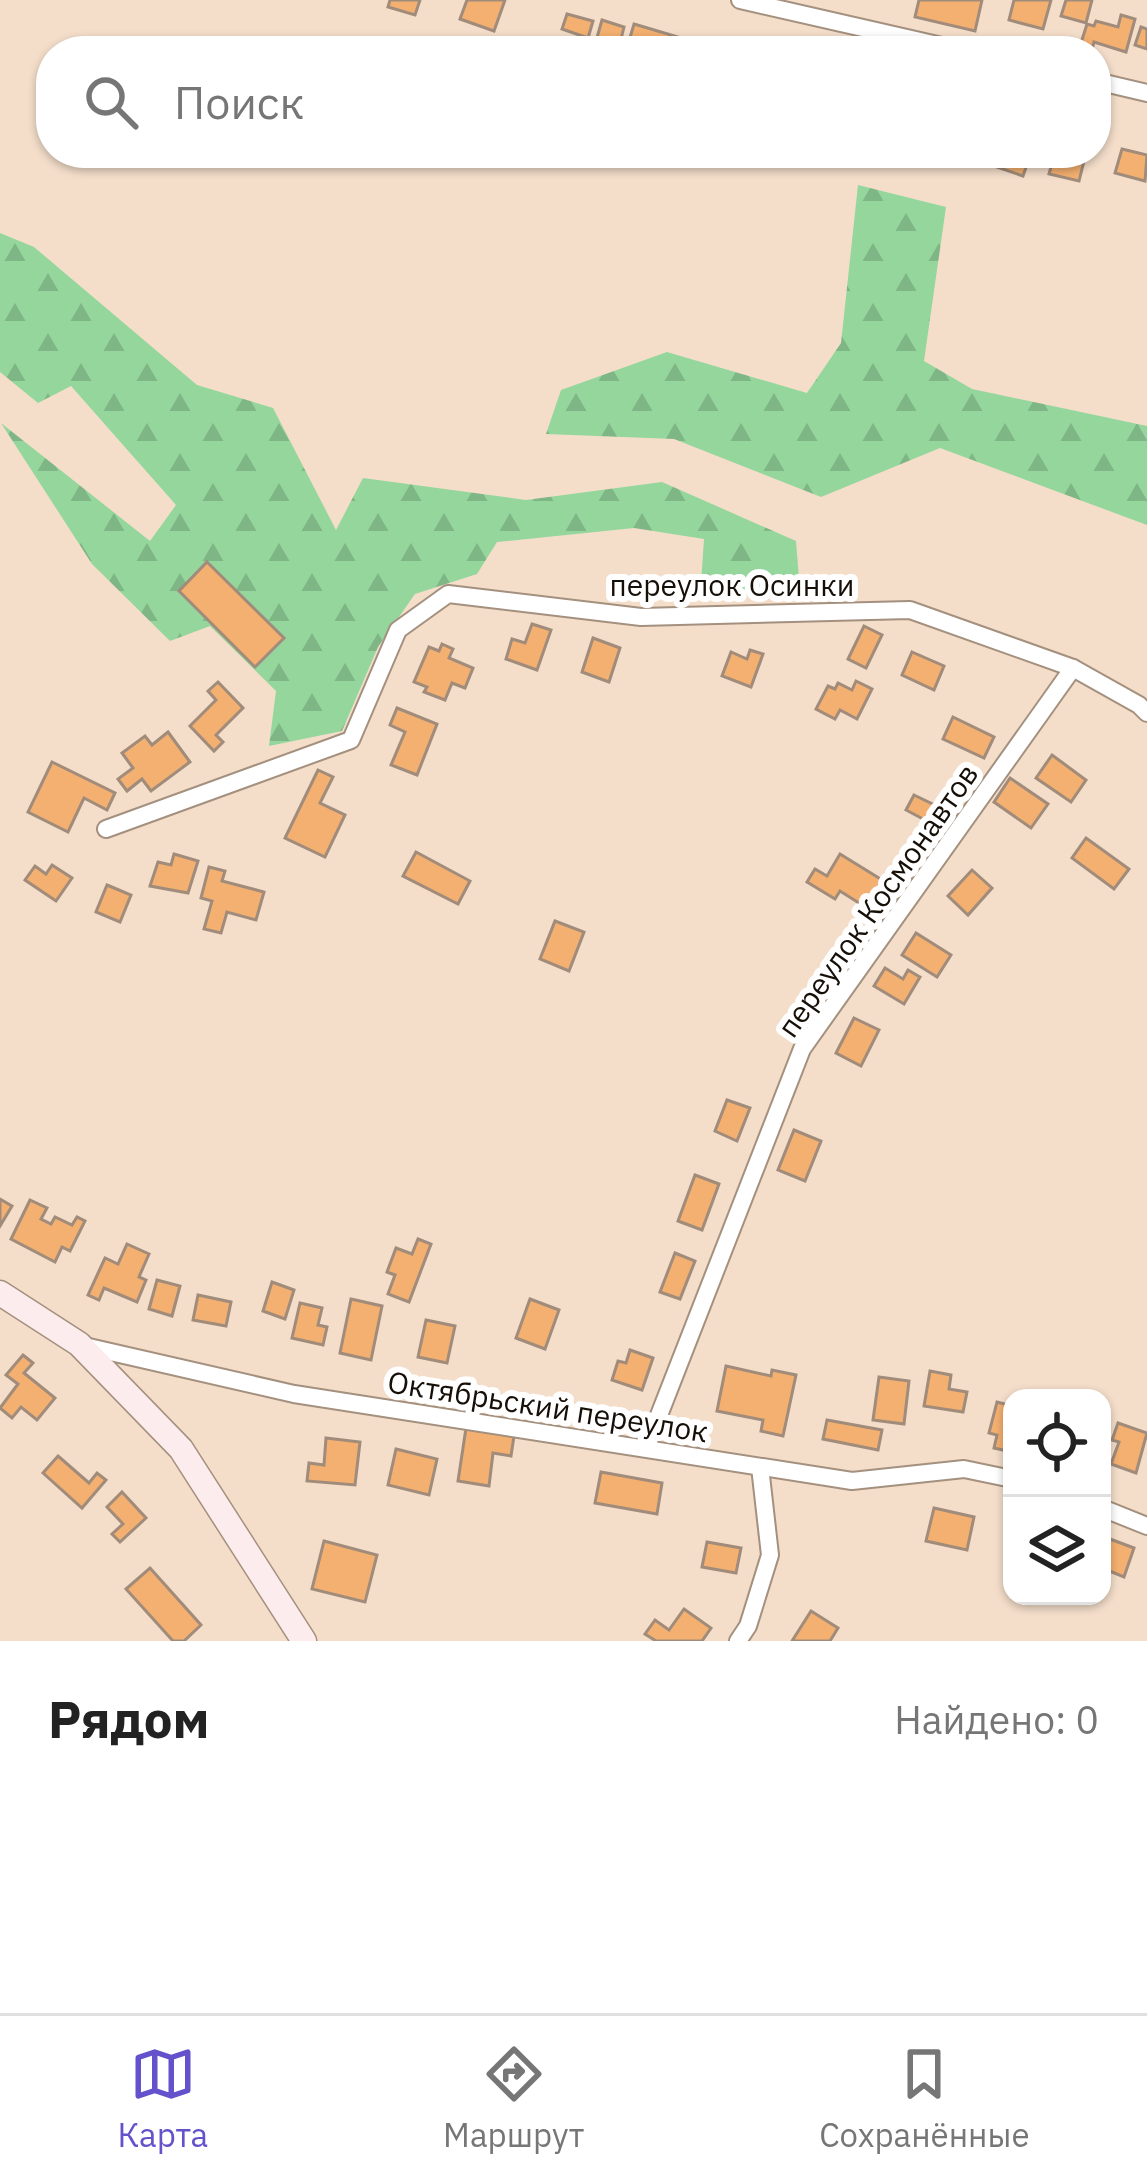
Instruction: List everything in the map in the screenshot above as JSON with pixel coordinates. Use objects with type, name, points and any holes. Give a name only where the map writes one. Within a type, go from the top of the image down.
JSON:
[{"type":"street","points":[[740,0],[898,36]]},
{"type":"street","points":[[1111,84],[1147,92]]},
{"type":"street","name":"переулок Осинки","points":[[106,829],[351,740],[398,630],[448,594],[641,617],[910,610],[1073,668],[1147,713]]},
{"type":"street","name":"переулок Космонавтов","points":[[647,1447],[802,1049],[1073,668]]},
{"type":"street","points":[[0,1293],[79,1344],[181,1449],[304,1641]]},
{"type":"street","name":"Октябрьский переулок","points":[[79,1344],[293,1394],[852,1481],[964,1469],[1003,1477]]},
{"type":"street","points":[[738,1641],[748,1626],[770,1555],[760,1467]]},
{"type":"street","points":[[1111,1512],[1147,1526]]},
{"type":"green space","points":[[858,185],[946,207],[924,361],[972,389],[1147,426],[1147,525],[940,448],[821,497],[674,439],[546,434],[561,390],[667,352],[807,393],[841,343]]},
{"type":"green space","points":[[0,233],[34,247],[197,385],[273,408],[336,530],[363,478],[526,500],[662,482],[796,541],[800,592],[700,598],[704,539],[634,528],[497,542],[477,574],[415,594],[378,647],[342,731],[269,746],[276,691],[210,626],[170,641],[92,564],[1,423],[150,541],[176,505],[71,386],[38,403],[0,372]]},
{"type":"building","points":[[390,0],[420,0],[415,15],[388,7]]},
{"type":"building","points":[[467,0],[505,0],[494,31],[460,19]]},
{"type":"building","points":[[919,0],[982,0],[975,31],[915,17]]},
{"type":"building","points":[[1014,0],[1051,0],[1043,29],[1009,20]]},
{"type":"building","points":[[1066,0],[1092,0],[1086,23],[1061,16]]},
{"type":"building","points":[[567,14],[593,21],[589,36],[562,29]]},
{"type":"building","points":[[1121,15],[1135,19],[1126,52],[1111,47],[1111,36],[1083,36],[1087,24],[1094,26],[1096,21],[1118,27]]},
{"type":"building","points":[[602,20],[624,27],[622,36],[597,36]]},
{"type":"building","points":[[634,24],[675,36],[630,36]]},
{"type":"building","points":[[1141,27],[1147,29],[1147,49],[1135,45]]},
{"type":"building","points":[[1122,149],[1147,155],[1145,181],[1115,173]]},
{"type":"building","points":[[1000,168],[1026,168],[1023,176]]},
{"type":"building","points":[[1051,168],[1082,168],[1079,181],[1049,174]]},
{"type":"building","points":[[207,562],[284,638],[255,667],[179,591]]},
{"type":"building","points":[[532,624],[551,630],[537,670],[506,659],[512,639],[525,643]]},
{"type":"building","points":[[864,626],[882,635],[866,668],[848,659]]},
{"type":"building","points":[[593,638],[620,648],[609,682],[582,672]]},
{"type":"building","points":[[442,644],[453,649],[449,658],[473,668],[465,688],[452,683],[445,700],[424,692],[427,687],[414,682],[429,647],[439,651]]},
{"type":"building","points":[[750,650],[763,654],[751,687],[722,676],[731,652],[747,659]]},
{"type":"building","points":[[912,652],[944,666],[934,690],[902,675]]},
{"type":"building","points":[[856,681],[872,689],[857,719],[840,710],[835,719],[816,709],[828,686],[835,689],[838,683],[852,690]]},
{"type":"building","points":[[218,682],[243,708],[216,735],[223,742],[214,751],[190,726],[216,700],[208,691]]},
{"type":"building","points":[[397,708],[437,724],[417,775],[391,765],[405,732],[390,725]]},
{"type":"building","points":[[953,717],[994,737],[984,758],[943,739]]},
{"type":"building","points":[[168,732],[190,762],[151,791],[142,779],[127,791],[118,779],[133,768],[122,753],[145,736],[152,745]]},
{"type":"building","points":[[1052,755],[1086,780],[1071,802],[1036,778]]},
{"type":"building","points":[[52,762],[115,793],[107,810],[84,798],[68,832],[28,812]]},
{"type":"building","points":[[318,770],[333,777],[320,803],[345,815],[325,857],[285,838]]},
{"type":"building","points":[[1010,778],[1048,804],[1031,828],[994,802]]},
{"type":"building","points":[[914,795],[949,812],[940,828],[906,810]]},
{"type":"building","points":[[1086,838],[1129,869],[1114,889],[1072,858]]},
{"type":"building","points":[[416,852],[470,881],[458,904],[403,876]]},
{"type":"building","points":[[174,854],[198,861],[188,893],[150,886],[158,862],[171,865]]},
{"type":"building","points":[[840,854],[887,883],[870,910],[840,891],[835,899],[807,882],[815,869],[827,876]]},
{"type":"building","points":[[52,865],[72,878],[56,901],[25,880],[35,866],[46,874]]},
{"type":"building","points":[[209,867],[225,871],[222,881],[264,892],[256,920],[227,912],[221,933],[204,929],[212,901],[201,898]]},
{"type":"building","points":[[972,870],[992,888],[968,915],[948,896]]},
{"type":"building","points":[[107,885],[131,895],[120,922],[96,912]]},
{"type":"building","points":[[555,921],[584,932],[569,971],[540,959]]},
{"type":"building","points":[[916,933],[951,955],[937,977],[902,955]]},
{"type":"building","points":[[885,968],[903,979],[908,970],[920,977],[904,1004],[874,986]]},
{"type":"building","points":[[854,1018],[879,1030],[861,1066],[836,1053]]},
{"type":"building","points":[[727,1100],[750,1108],[737,1141],[715,1131]]},
{"type":"building","points":[[794,1130],[821,1141],[805,1181],[778,1170]]},
{"type":"building","points":[[695,1175],[719,1184],[702,1230],[678,1221]]},
{"type":"building","points":[[0,1199],[12,1206],[0,1226]]},
{"type":"building","points":[[30,1200],[47,1208],[41,1219],[51,1224],[55,1217],[72,1225],[77,1217],[85,1221],[70,1251],[62,1247],[55,1262],[11,1239]]},
{"type":"building","points":[[418,1239],[431,1244],[409,1302],[388,1294],[395,1275],[387,1272],[396,1248],[412,1254]]},
{"type":"building","points":[[127,1244],[149,1254],[139,1277],[146,1280],[137,1302],[104,1288],[99,1300],[88,1295],[105,1258],[118,1264]]},
{"type":"building","points":[[675,1253],[695,1261],[680,1299],[660,1292]]},
{"type":"building","points":[[157,1280],[180,1286],[172,1316],[149,1309]]},
{"type":"building","points":[[272,1282],[294,1290],[285,1319],[263,1311]]},
{"type":"building","points":[[198,1295],[231,1302],[226,1326],[193,1320]]},
{"type":"building","points":[[351,1299],[382,1306],[371,1360],[340,1353]]},
{"type":"building","points":[[530,1299],[559,1310],[545,1349],[516,1338]]},
{"type":"building","points":[[300,1303],[322,1308],[318,1325],[327,1327],[323,1345],[292,1338]]},
{"type":"building","points":[[426,1320],[455,1326],[447,1363],[418,1357]]},
{"type":"building","points":[[630,1350],[653,1358],[642,1390],[612,1380],[618,1361],[626,1363]]},
{"type":"building","points":[[23,1355],[33,1363],[24,1373],[55,1398],[37,1420],[21,1407],[12,1418],[0,1408],[18,1384],[6,1375]]},
{"type":"building","points":[[726,1366],[771,1376],[772,1370],[796,1375],[783,1436],[761,1431],[763,1420],[717,1411]]},
{"type":"building","points":[[930,1371],[951,1375],[949,1389],[967,1392],[963,1412],[924,1406]]},
{"type":"building","points":[[879,1377],[909,1381],[904,1424],[873,1420]]},
{"type":"building","points":[[997,1402],[1003,1404],[1003,1450],[994,1448],[997,1435],[989,1433]]},
{"type":"building","points":[[827,1420],[882,1430],[878,1450],[823,1439]]},
{"type":"building","points":[[1118,1423],[1147,1433],[1136,1473],[1111,1464],[1119,1442],[1112,1440]]},
{"type":"building","points":[[466,1428],[514,1436],[511,1456],[493,1453],[489,1486],[458,1481]]},
{"type":"building","points":[[326,1438],[360,1442],[355,1485],[307,1481],[309,1463],[324,1465]]},
{"type":"building","points":[[396,1449],[437,1459],[429,1495],[388,1485]]},
{"type":"building","points":[[58,1456],[89,1483],[97,1473],[106,1480],[82,1508],[43,1473]]},
{"type":"building","points":[[601,1472],[662,1483],[657,1514],[595,1503]]},
{"type":"building","points":[[122,1492],[146,1518],[120,1542],[112,1534],[123,1524],[107,1507]]},
{"type":"building","points":[[934,1508],[974,1517],[967,1550],[926,1541]]},
{"type":"building","points":[[1111,1539],[1134,1548],[1124,1577],[1111,1572]]},
{"type":"building","points":[[324,1541],[377,1555],[365,1602],[312,1589]]},
{"type":"building","points":[[707,1542],[741,1548],[736,1573],[702,1567]]},
{"type":"building","points":[[150,1568],[201,1625],[184,1641],[173,1641],[126,1589]]},
{"type":"building","points":[[684,1609],[711,1628],[702,1641],[656,1641],[645,1634],[655,1620],[669,1630]]},
{"type":"building","points":[[811,1611],[838,1628],[830,1641],[792,1641]]}]
